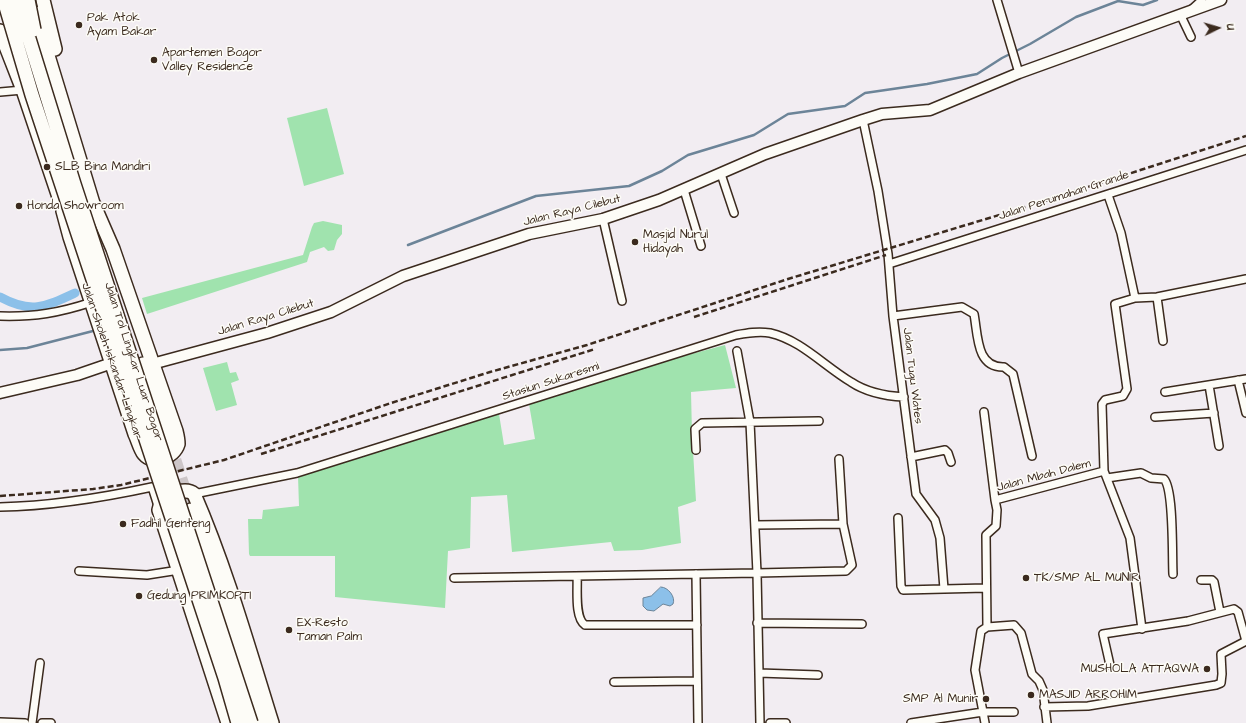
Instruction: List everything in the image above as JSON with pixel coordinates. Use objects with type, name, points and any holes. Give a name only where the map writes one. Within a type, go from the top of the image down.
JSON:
[{"type":"highway","points":[[0,0],[13,63]]},
{"type":"highway","name":"Jalan Tol Lingkar Luar Bogor","points":[[4,0],[27,93],[226,678],[238,723]]},
{"type":"highway","name":"Jalan Tol Lingkar Luar Bogor","points":[[17,0],[52,114],[251,723]]},
{"type":"highway","points":[[43,0],[61,81],[66,115]]},
{"type":"highway","points":[[3,17],[31,3]]},
{"type":"highway","points":[[31,3],[52,114]]},
{"type":"highway","points":[[31,3],[66,115]]},
{"type":"highway","points":[[3,17],[27,93]]},
{"type":"highway","points":[[0,31],[27,93]]},
{"type":"highway","name":"Jalan Sholeh Iskandar Lingkar","points":[[27,93],[63,212],[114,361],[135,434],[145,455],[154,459],[164,459],[173,453],[178,443],[176,431],[126,301],[113,249],[93,203],[66,115]]},
{"type":"highway","points":[[147,357],[169,442]]},
{"type":"highway","points":[[114,361],[147,448]]},
{"type":"highway","points":[[228,723],[179,570],[164,511],[162,499],[171,494],[186,491],[194,494],[204,518],[236,610],[272,723]]},
{"type":"highway","points":[[191,510],[242,659],[262,723]]},
{"type":"highway","points":[[164,511],[238,723]]},
{"type":"main road","name":"Jalan Raya Cilebut","points":[[147,357],[267,333],[331,312],[403,276],[529,234],[603,219],[659,200],[765,154],[862,120],[882,114],[930,110],[1018,69],[1221,0]]},
{"type":"main road","points":[[0,394],[77,375],[114,361]]},
{"type":"street","points":[[997,0],[1018,69]]},
{"type":"street","points":[[1192,10],[1202,0]]},
{"type":"street","points":[[1180,14],[1191,37]]},
{"type":"street","points":[[0,92],[27,93]]},
{"type":"street","name":"Jalan Tugu Wates","points":[[862,120],[878,191],[889,264],[893,316],[916,494],[935,520],[940,538],[944,589]]},
{"type":"street","name":"Jalan Perumahan Grande","points":[[889,264],[1246,150]]},
{"type":"street","points":[[721,174],[734,213]]},
{"type":"street","points":[[684,190],[701,246]]},
{"type":"street","points":[[1108,195],[1122,233],[1135,298]]},
{"type":"street","points":[[603,219],[622,301]]},
{"type":"street","points":[[1142,629],[1130,538],[1106,474],[1102,404],[1105,400],[1124,396],[1127,389],[1115,304],[1135,298],[1157,297],[1246,279]]},
{"type":"street","points":[[1157,297],[1163,340]]},
{"type":"street","points":[[893,316],[962,307],[974,314],[983,358],[987,364],[996,368],[1004,367],[1013,374],[1032,456]]},
{"type":"street","points":[[0,316],[44,315],[64,311],[96,308]]},
{"type":"street","name":"Stasiun Sukaresmi","points":[[194,494],[297,474],[736,334],[757,332],[782,337],[801,347],[851,383],[868,391],[904,397]]},
{"type":"street","points":[[737,351],[750,422],[757,573],[760,723]]},
{"type":"street","points":[[1165,392],[1246,379]]},
{"type":"street","points":[[1238,380],[1246,413]]},
{"type":"street","points":[[1209,385],[1219,446]]},
{"type":"street","points":[[984,412],[995,500]]},
{"type":"street","points":[[1155,416],[1214,413]]},
{"type":"street","points":[[696,450],[695,429],[702,422],[819,421]]},
{"type":"street","points":[[911,457],[944,450],[948,453],[950,462]]},
{"type":"street","points":[[454,578],[846,571],[852,565],[842,524],[839,459]]},
{"type":"street","name":"Jalan Mbah Dalem","points":[[985,723],[975,670],[981,632],[987,627],[986,535],[996,526],[998,510],[995,500],[1106,474],[1141,473],[1151,478],[1164,479],[1167,481],[1170,501],[1173,574]]},
{"type":"street","points":[[0,507],[34,506],[98,499],[152,487],[164,511]]},
{"type":"street","points":[[898,518],[900,586],[903,590],[986,588]]},
{"type":"street","points":[[755,525],[842,524]]},
{"type":"street","points":[[79,571],[147,575],[179,570]]},
{"type":"street","points":[[696,574],[698,723]]},
{"type":"street","points":[[577,576],[578,616],[585,625],[697,625]]},
{"type":"street","points":[[1201,580],[1212,580],[1214,582],[1220,612]]},
{"type":"street","points":[[1044,707],[1088,706],[1216,685],[1221,683],[1221,654],[1246,641],[1236,609],[1188,621],[1103,634],[1110,664]]},
{"type":"street","points":[[757,623],[862,624]]},
{"type":"street","points":[[987,627],[1008,624],[1014,625],[1021,633],[1032,674],[1039,681],[1043,690],[1047,723]]},
{"type":"street","points":[[32,723],[40,663]]},
{"type":"street","points":[[759,673],[818,675]]},
{"type":"street","points":[[614,682],[697,681]]},
{"type":"street","points":[[914,723],[983,712],[1014,712]]},
{"type":"street","points":[[0,722],[25,723]]},
{"type":"street","points":[[42,723],[51,723]]},
{"type":"street","points":[[770,723],[786,723]]},
{"type":"green space","points":[[327,108],[344,174],[304,186],[287,118]]},
{"type":"green space","points":[[323,221],[342,225],[342,234],[337,240],[334,250],[328,251],[324,247],[310,252],[307,262],[147,314],[142,298],[303,255],[314,223]]},
{"type":"green space","points":[[725,345],[736,388],[691,392],[696,501],[678,507],[681,543],[642,550],[614,551],[611,542],[512,552],[507,495],[471,497],[470,548],[448,551],[445,608],[335,597],[335,556],[250,556],[249,554],[248,519],[262,519],[263,510],[299,506],[298,476],[499,414],[504,445],[535,439],[529,404],[684,356]]},
{"type":"green space","points":[[227,362],[230,373],[236,372],[239,380],[231,383],[237,405],[216,411],[203,368]]},
{"type":"water","points":[[661,587],[664,587],[671,593],[674,601],[673,604],[670,606],[663,604],[654,611],[647,610],[643,606],[643,598],[651,596]]},
{"type":"waterway","points":[[408,245],[536,196],[629,186],[662,171],[688,155],[754,135],[788,114],[845,106],[865,93],[927,84],[977,74],[1002,58],[1030,44],[1076,17],[1118,1],[1143,5],[1157,0]]},
{"type":"waterway","points":[[0,297],[21,306],[38,307],[55,302],[75,293]]},
{"type":"waterway","points":[[0,350],[27,348],[93,331]]},
{"type":"tunnel","points":[[169,442],[191,510]]},
{"type":"railway","points":[[0,496],[93,489],[121,485],[224,460],[391,403],[490,372],[587,345],[788,279],[1032,205],[1246,136]]},
{"type":"railway","points":[[694,317],[886,255]]},
{"type":"railway","points":[[261,454],[595,349]]},
{"type":"place","name":"Pak Atok Ayam Bakar","points":[[79,25]]},
{"type":"place","name":"Apartemen Bogor Valley Residence","points":[[154,60]]},
{"type":"place","name":"SLB Bina Mandiri","points":[[47,167]]},
{"type":"place","name":"Honda Showroom","points":[[19,206]]},
{"type":"place","name":"Masjid Nurul Hidayah","points":[[635,242]]},
{"type":"place","name":"Fadhil Genteng","points":[[123,524]]},
{"type":"place","name":"TK/SMP AL MUNIR","points":[[1026,578]]},
{"type":"place","name":"Gedung PRIMKOPTI","points":[[139,596]]},
{"type":"place","name":"EX-Resto Taman Palm","points":[[289,630]]},
{"type":"place","name":"MUSHOLA ATTAQWA","points":[[1207,669]]},
{"type":"place","name":"MASJID ARROHIM","points":[[1031,695]]},
{"type":"place","name":"SMP Al Munir","points":[[986,699]]}]
